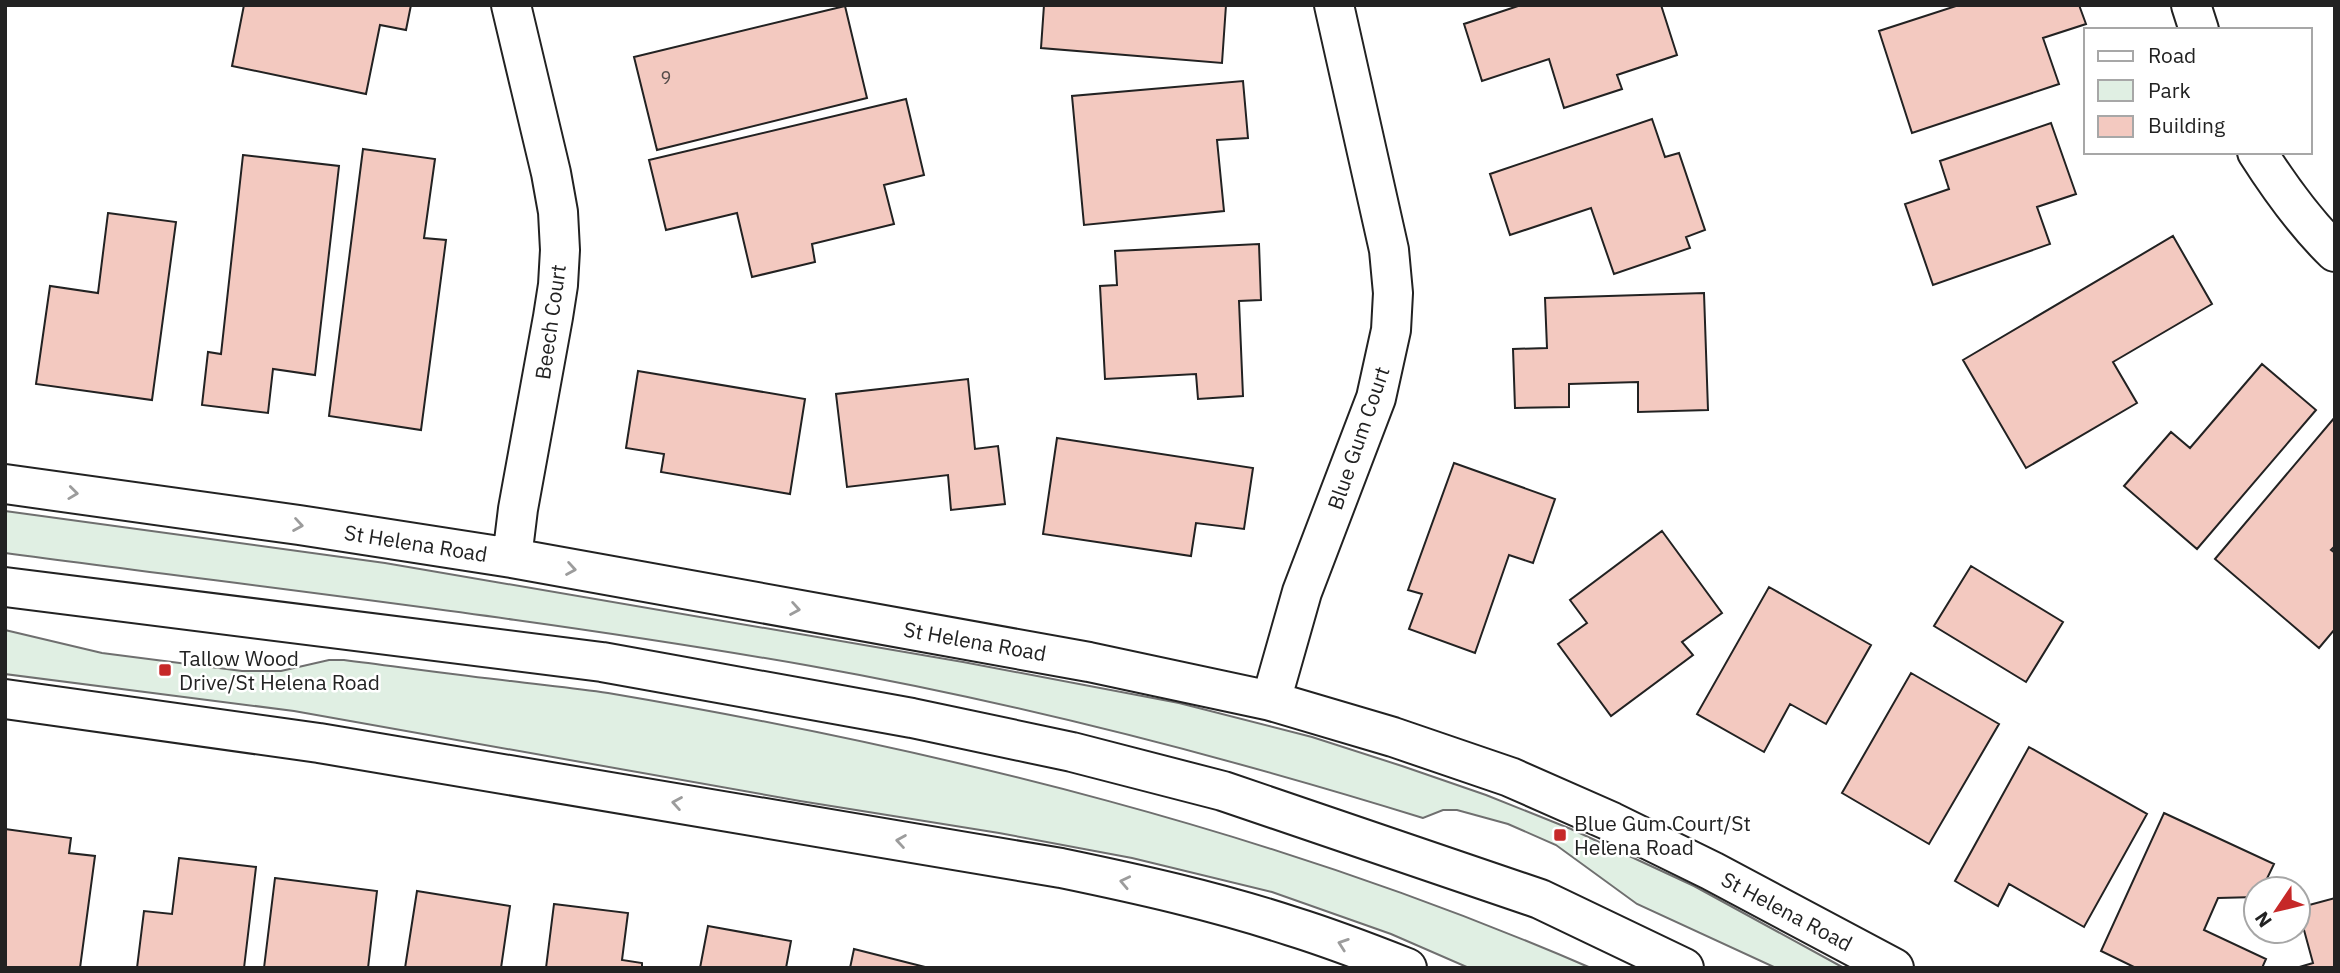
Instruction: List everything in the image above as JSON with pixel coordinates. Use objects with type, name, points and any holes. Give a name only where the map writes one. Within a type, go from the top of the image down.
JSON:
[{"type":"street","name":"Beech Court","points":[[511,5],[551,173],[558,212],[560,250],[554,317],[518,509],[512,558]]},
{"type":"street","name":"Blue Gum Court","points":[[1271,701],[1302,592],[1376,398],[1391,330],[1393,293],[1389,250],[1334,5]]},
{"type":"street","points":[[2191,5],[2198,28]]},
{"type":"street","points":[[2258,154],[2278,186],[2335,252]]},
{"type":"street","name":"St Helena Road","points":[[5,484],[512,558],[1089,662],[1271,701],[1394,737],[1510,777],[1650,841],[1894,968]]},
{"type":"street","points":[[5,587],[602,662],[912,718],[1072,752],[1223,791],[1540,898],[1684,968]]},
{"type":"street","points":[[5,699],[320,743],[1061,868],[1147,886],[1290,925],[1407,968]]},
{"type":"green space","points":[[5,511],[385,563],[963,662],[1179,703],[1312,737],[1486,795],[1571,829],[1694,886],[1844,968],[1776,968],[1637,904],[1556,845],[1508,824],[1457,810],[1443,810],[1423,818],[1272,773],[1120,733],[966,697],[811,666],[510,619],[5,553]]},
{"type":"green space","points":[[5,630],[102,653],[242,671],[281,671],[329,660],[344,660],[608,693],[859,741],[984,769],[1231,836],[1472,919],[1591,968],[1469,968],[1391,934],[1272,892],[1132,858],[999,833],[800,801],[294,711],[5,674]]},
{"type":"building","points":[[244,5],[411,5],[406,30],[380,25],[366,94],[232,66]]},
{"type":"building","points":[[1044,5],[1226,5],[1222,63],[1041,48]]},
{"type":"building","points":[[1521,5],[1661,5],[1677,55],[1617,75],[1622,89],[1564,108],[1549,59],[1482,81],[1464,24]]},
{"type":"building","points":[[1959,5],[2079,5],[2086,24],[2043,38],[2059,84],[1912,133],[1879,31]]},
{"type":"building","points":[[845,6],[867,98],[657,150],[634,57]]},
{"type":"building","points":[[1243,81],[1248,138],[1217,140],[1224,211],[1084,225],[1072,96]]},
{"type":"building","points":[[906,99],[924,175],[884,185],[894,224],[812,244],[815,262],[752,277],[737,213],[666,230],[649,160]]},
{"type":"building","points":[[1652,119],[1665,157],[1679,153],[1705,230],[1686,237],[1690,248],[1614,274],[1591,208],[1510,235],[1490,174]]},
{"type":"building","points":[[2051,123],[2076,194],[2037,207],[2050,244],[1933,285],[1905,204],[1949,189],[1940,161]]},
{"type":"building","points":[[363,149],[435,159],[424,238],[446,240],[421,430],[329,416]]},
{"type":"building","points":[[243,155],[339,166],[315,375],[273,369],[268,413],[202,405],[208,352],[221,354]]},
{"type":"building","points":[[108,213],[176,222],[152,400],[36,384],[50,286],[98,293]]},
{"type":"building","points":[[2173,236],[2212,304],[2113,362],[2137,403],[2026,468],[1963,360]]},
{"type":"building","points":[[1259,244],[1261,300],[1239,301],[1243,396],[1198,399],[1196,374],[1105,379],[1100,286],[1117,285],[1115,251]]},
{"type":"building","points":[[1704,293],[1708,410],[1638,412],[1638,382],[1569,384],[1569,407],[1515,408],[1513,349],[1547,348],[1545,298]]},
{"type":"building","points":[[2262,364],[2316,410],[2197,549],[2124,486],[2171,432],[2190,448]]},
{"type":"building","points":[[638,371],[805,399],[790,494],[661,472],[664,454],[626,448]]},
{"type":"building","points":[[968,379],[975,449],[998,446],[1005,504],[951,510],[948,475],[847,487],[836,394]]},
{"type":"building","points":[[2335,417],[2335,546],[2331,550],[2335,553],[2335,629],[2319,648],[2215,559]]},
{"type":"building","points":[[1057,438],[1253,468],[1244,529],[1196,523],[1191,556],[1043,534]]},
{"type":"building","points":[[1454,463],[1555,499],[1533,563],[1509,555],[1475,653],[1409,629],[1422,594],[1408,590]]},
{"type":"building","points":[[1662,531],[1722,613],[1682,642],[1693,655],[1611,716],[1558,644],[1587,623],[1570,600]]},
{"type":"building","points":[[1971,566],[2063,622],[2026,682],[1934,626]]},
{"type":"building","points":[[1769,587],[1871,645],[1826,724],[1790,704],[1764,752],[1697,714]]},
{"type":"building","points":[[1911,673],[1999,724],[1929,844],[1842,793]]},
{"type":"building","points":[[2029,747],[2147,814],[2084,927],[2009,884],[1998,906],[1955,881]]},
{"type":"building","points":[[2164,813],[2274,864],[2269,875],[2242,875],[2242,897],[2218,898],[2204,930],[2266,959],[2262,968],[2136,968],[2101,951]]},
{"type":"building","points":[[5,829],[71,838],[69,853],[95,856],[80,968],[5,968]]},
{"type":"building","points":[[179,858],[256,867],[244,968],[137,968],[144,911],[172,914]]},
{"type":"building","points":[[275,878],[377,891],[368,968],[264,968]]},
{"type":"building","points":[[417,891],[510,906],[501,968],[405,968]]},
{"type":"building","points":[[2335,898],[2335,968],[2296,968],[2313,963],[2308,945],[2312,945],[2312,904]]},
{"type":"building","points":[[554,904],[628,913],[622,960],[642,963],[642,968],[546,968]]},
{"type":"building","points":[[708,926],[791,941],[786,968],[700,968]]},
{"type":"building","points":[[854,949],[929,968],[850,968]]},
{"type":"place","name":"Tallow Wood Drive/St Helena Road","points":[[165,670]]},
{"type":"place","name":"Blue Gum Court/St Helena Road","points":[[1560,835]]}]
